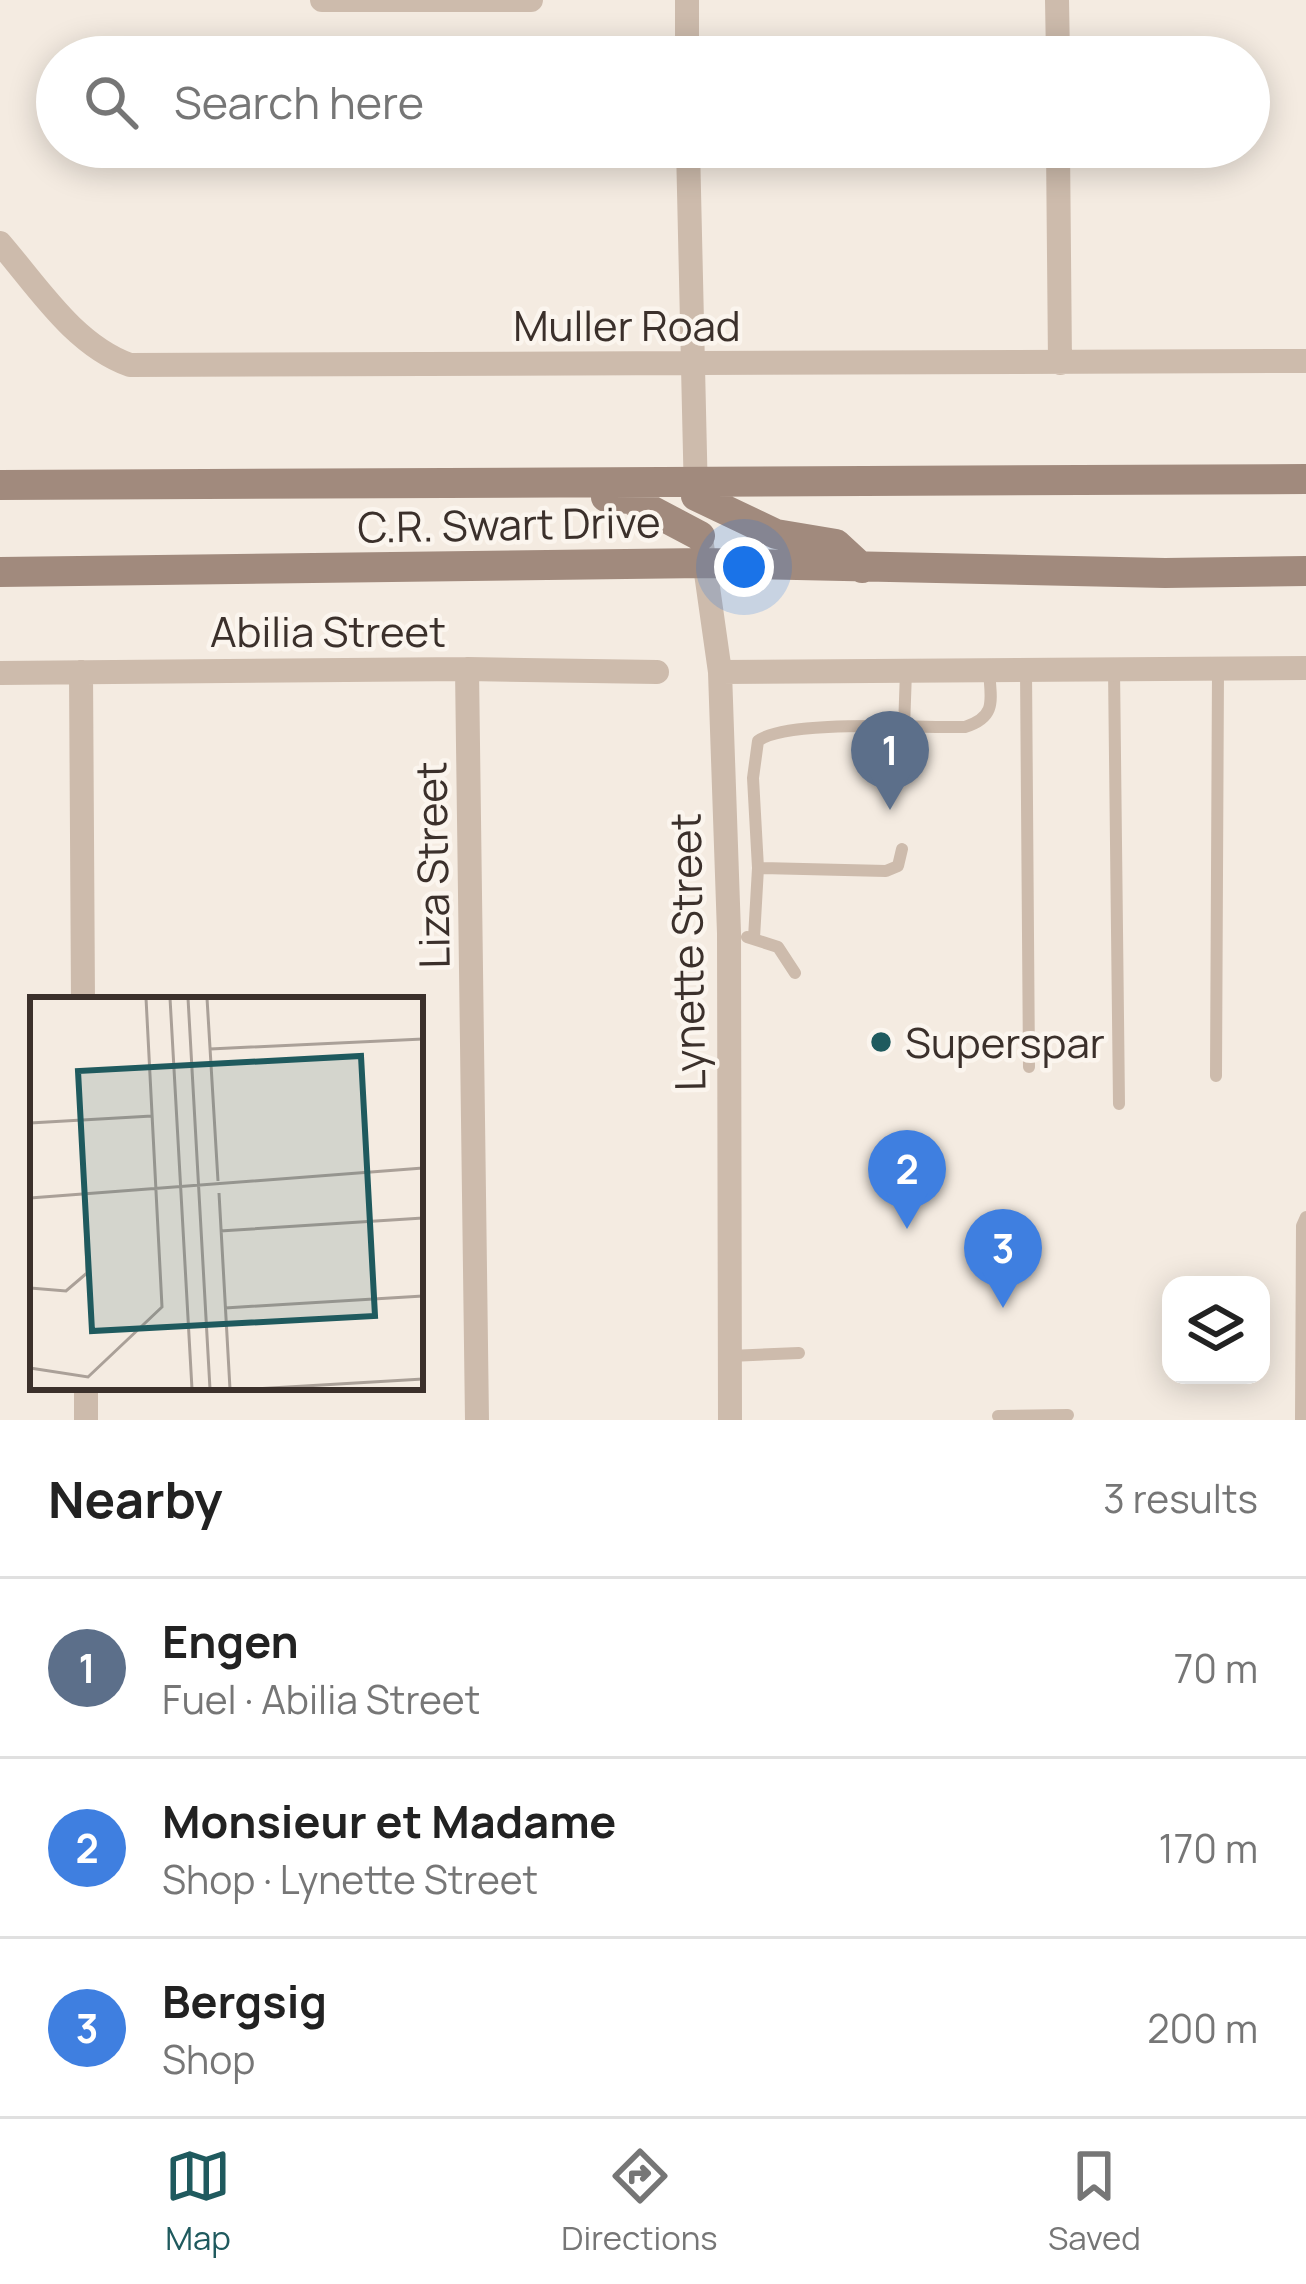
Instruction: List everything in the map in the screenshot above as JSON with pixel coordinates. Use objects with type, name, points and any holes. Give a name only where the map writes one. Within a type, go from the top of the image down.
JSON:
[{"type":"main road","name":"C.R. Swart Drive","points":[[0,485],[566,484],[695,490],[1306,479]]},
{"type":"main road","points":[[566,484],[597,496],[630,499],[702,549]]},
{"type":"main road","points":[[695,490],[776,534],[836,544],[862,568]]},
{"type":"main road","name":"C.R. Swart Drive","points":[[0,572],[702,549],[862,568],[1306,571]]},
{"type":"street","points":[[322,0],[531,0]]},
{"type":"street","points":[[687,0],[687,36]]},
{"type":"street","points":[[1058,0],[1058,36]]},
{"type":"street","name":"Lynette Street","points":[[688,168],[695,490],[719,672],[741,936],[730,1420]]},
{"type":"street","points":[[1058,168],[1060,363]]},
{"type":"street","name":"Muller Road","points":[[0,243],[78,334],[104,356],[130,365],[1306,361]]},
{"type":"street","points":[[719,672],[1306,668]]},
{"type":"street","name":"Liza Street","points":[[467,669],[476,1420]]},
{"type":"street","name":"Abilia Street","points":[[0,673],[657,671]]},
{"type":"street","points":[[81,672],[83,997]]},
{"type":"lane","points":[[796,973],[778,947],[741,936],[758,868],[753,778],[758,741],[769,732],[798,729],[965,727],[982,722],[988,712],[989,669]]},
{"type":"lane","points":[[1026,669],[1029,1066]]},
{"type":"lane","points":[[1114,669],[1119,1104]]},
{"type":"lane","points":[[904,728],[906,670]]},
{"type":"lane","points":[[1216,1076],[1217,671]]},
{"type":"lane","points":[[758,868],[886,871],[898,866],[902,849]]},
{"type":"lane","points":[[1301,1420],[1301,1226],[1306,1217]]},
{"type":"lane","points":[[730,1355],[799,1353]]},
{"type":"lane","points":[[998,1416],[1068,1415]]},
{"type":"place","name":"Engen","points":[[890,810]]},
{"type":"place","name":"Superspar","points":[[881,1042]]},
{"type":"place","name":"Monsieur et Madame","points":[[907,1229]]},
{"type":"place","name":"Bergsig","points":[[1003,1308]]}]
